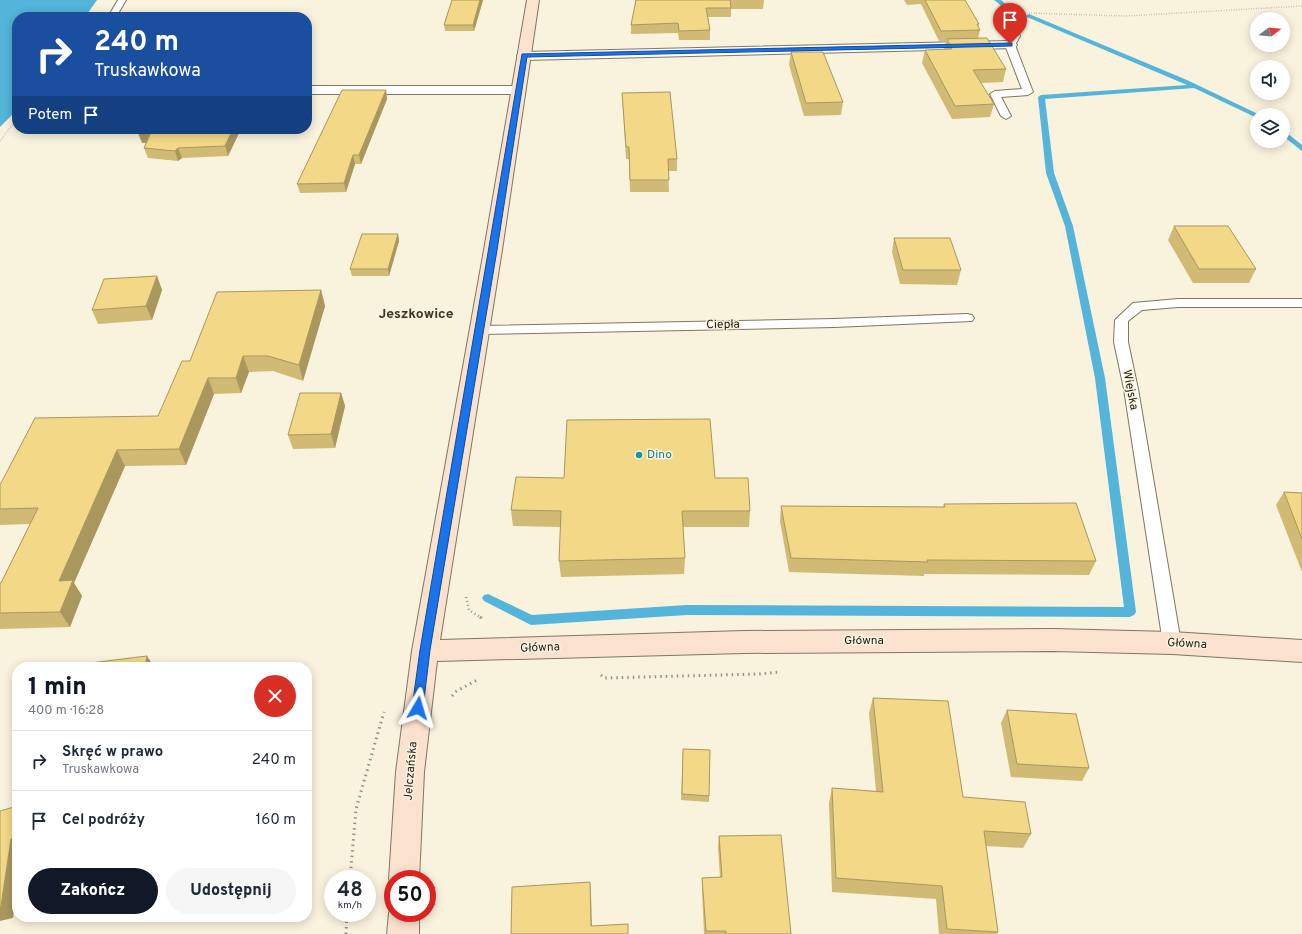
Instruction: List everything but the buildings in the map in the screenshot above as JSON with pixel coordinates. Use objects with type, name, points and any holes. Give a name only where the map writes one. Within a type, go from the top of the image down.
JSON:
[{"type":"main road","name":"Jelczańska","points":[[405,870],[410,772],[425,650],[533,0]]},
{"type":"main road","name":"Główna","points":[[425,650],[751,642],[1053,640],[1172,643],[1302,652]]},
{"type":"main road","points":[[403,934],[404,922]]},
{"type":"street","points":[[524,56],[1010,44]]},
{"type":"street","points":[[312,90],[518,90]]},
{"type":"lane","points":[[115,12],[122,0]]},
{"type":"lane","points":[[1006,13],[1015,36],[1010,44],[1028,92],[995,94],[1006,116]]},
{"type":"lane","name":"Wiejska","points":[[1172,643],[1131,389],[1121,342],[1122,320],[1138,306],[1185,303],[1302,303]]},
{"type":"lane","name":"Ciepła","points":[[479,330],[834,323],[967,318]]},
{"type":"path","points":[[1006,13],[1126,16],[1302,6]]},
{"type":"path","points":[[0,141],[12,125]]},
{"type":"path","points":[[466,594],[470,610],[486,622]]},
{"type":"path","points":[[599,674],[604,678],[783,672]]},
{"type":"path","points":[[451,698],[455,692],[486,675]]},
{"type":"path","points":[[346,934],[347,922]]},
{"type":"water","points":[[0,0],[97,0],[89,12],[12,12],[12,115],[0,127]]},
{"type":"waterway","points":[[997,0],[1005,6]]},
{"type":"waterway","points":[[1029,16],[1195,86]]},
{"type":"waterway","points":[[488,598],[531,620],[687,610],[1130,612],[1100,378],[1069,226],[1050,173],[1041,97],[1195,86]]},
{"type":"waterway","points":[[1195,86],[1250,113]]},
{"type":"waterway","points":[[1290,138],[1302,149]]},
{"type":"place","name":"Dino","points":[[639,455]]},
{"type":"district","name":"Jeszkowice","points":[[416,314]]},
{"type":"route","points":[[418,708],[425,650],[441,551],[493,250],[524,56],[1010,44]]}]
